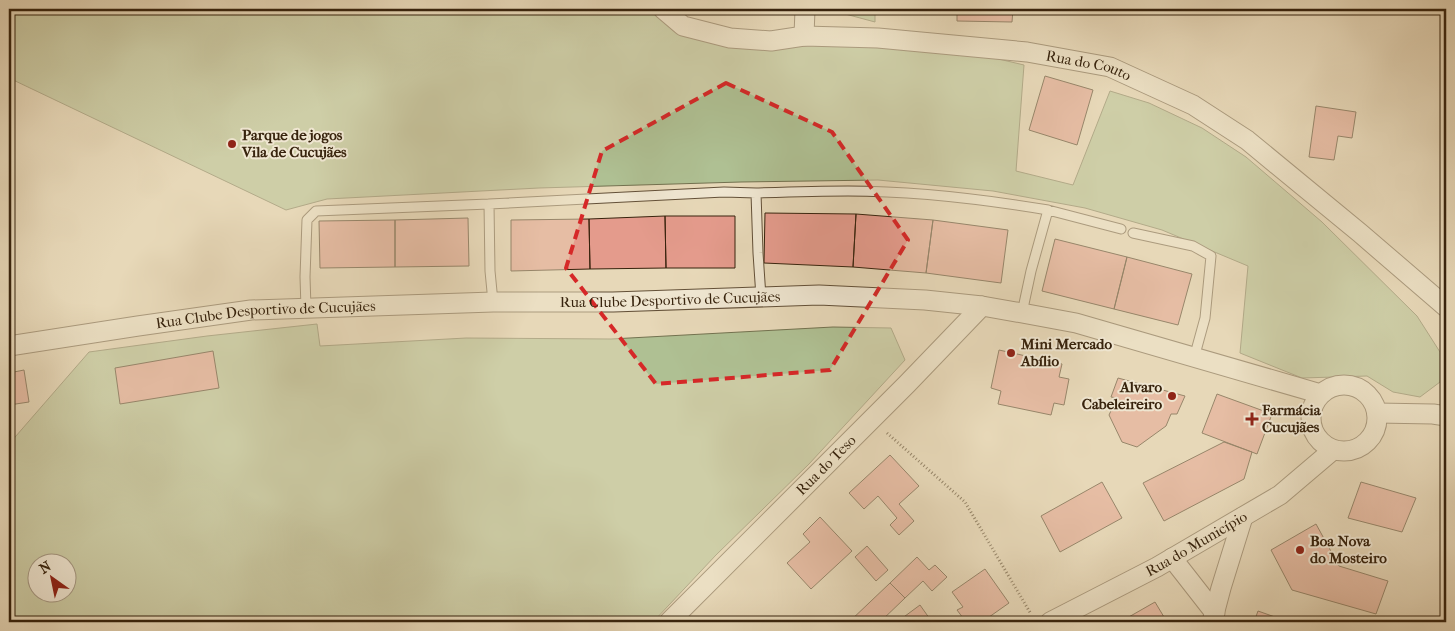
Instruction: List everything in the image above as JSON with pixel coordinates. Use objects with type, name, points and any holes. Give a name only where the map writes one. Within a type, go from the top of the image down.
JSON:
[{"type":"street","name":"Rua do Couto","points":[[663,9],[683,26],[730,38],[771,41],[804,36],[878,38],[1027,52],[1110,67],[1193,105],[1247,140],[1446,307]]},
{"type":"street","points":[[804,36],[805,9]]},
{"type":"street","name":"Rua Clube Desportivo de Cucujães","points":[[9,346],[251,310],[492,302],[613,302],[819,295],[925,300],[982,306],[1076,323],[1321,394]]},
{"type":"street","name":"Rua do Teso","points":[[669,622],[982,306]]},
{"type":"street","points":[[1355,386],[1365,392],[1373,402],[1377,413],[1377,424],[1373,435],[1366,443],[1356,449],[1344,452],[1333,450],[1323,444],[1316,436],[1311,425],[1314,403],[1321,394],[1331,387],[1355,386]]},
{"type":"street","points":[[1377,413],[1446,416]]},
{"type":"street","name":"Rua do Município","points":[[1050,622],[1172,558],[1280,495],[1333,450]]},
{"type":"street","points":[[1214,617],[1243,516]]},
{"type":"street","points":[[1172,558],[1214,617]]},
{"type":"lane","points":[[306,308],[307,220],[316,211],[724,192],[849,191],[919,194],[995,201],[1048,210],[1121,229]]},
{"type":"lane","points":[[756,193],[761,297]]},
{"type":"lane","points":[[489,204],[492,302]]},
{"type":"lane","points":[[1022,313],[1031,271],[1048,210]]},
{"type":"lane","points":[[1133,233],[1193,246],[1211,256],[1205,318],[1194,358]]},
{"type":"path","points":[[872,419],[966,502],[1036,622]]},
{"type":"highlighted area","points":[[726,83],[832,132],[908,240],[830,370],[656,384],[566,268],[602,151]]},
{"type":"green space","points":[[9,9],[654,9],[679,31],[795,42],[969,52],[1024,65],[1016,171],[1073,185],[1110,91],[1149,103],[1202,128],[1246,157],[1322,222],[1417,316],[1440,352],[1440,382],[1420,397],[1393,392],[1367,376],[1302,378],[1240,353],[1248,266],[1162,230],[1085,208],[993,191],[878,180],[741,182],[539,188],[327,199],[286,210],[9,78]]},
{"type":"green space","points":[[833,9],[875,9],[875,22],[834,11]]},
{"type":"green space","points":[[317,324],[320,346],[466,338],[611,339],[833,327],[891,328],[905,360],[809,464],[716,555],[653,622],[9,622],[9,444],[89,352]]},
{"type":"building","points":[[957,9],[1013,9],[1012,22],[957,21]]},
{"type":"building","points":[[1045,76],[1093,90],[1077,145],[1029,130]]},
{"type":"building","points":[[1316,106],[1356,112],[1352,138],[1338,136],[1334,160],[1309,157]]},
{"type":"building","points":[[765,213],[856,214],[853,267],[764,263]]},
{"type":"building","points":[[856,214],[933,220],[926,273],[853,267]]},
{"type":"building","points":[[665,216],[735,216],[735,268],[666,268]]},
{"type":"building","points":[[665,216],[666,268],[590,269],[589,219]]},
{"type":"building","points":[[468,218],[469,266],[395,267],[395,220]]},
{"type":"building","points":[[589,219],[590,269],[511,271],[511,220]]},
{"type":"building","points":[[395,220],[395,267],[320,268],[319,221]]},
{"type":"building","points":[[933,220],[1008,230],[1001,283],[926,273]]},
{"type":"building","points":[[1055,239],[1127,257],[1114,309],[1042,291]]},
{"type":"building","points":[[1127,257],[1192,274],[1178,325],[1114,309]]},
{"type":"building","points":[[999,350],[1062,364],[1059,377],[1069,379],[1064,405],[1054,403],[1051,415],[998,404],[1001,391],[991,388]]},
{"type":"building","points":[[213,351],[219,388],[120,404],[115,368]]},
{"type":"building","points":[[24,370],[29,402],[9,405],[9,373]]},
{"type":"building","points":[[1118,378],[1185,396],[1177,414],[1171,414],[1166,426],[1137,447],[1122,442],[1109,415],[1117,398],[1111,397]]},
{"type":"building","points":[[1217,394],[1272,414],[1257,454],[1202,433]]},
{"type":"building","points":[[1224,442],[1252,452],[1244,479],[1164,521],[1143,483]]},
{"type":"building","points":[[890,455],[919,486],[899,504],[914,521],[899,535],[890,525],[897,518],[878,496],[864,509],[849,493]]},
{"type":"building","points":[[1102,482],[1122,518],[1060,552],[1041,516]]},
{"type":"building","points":[[1361,482],[1416,498],[1402,532],[1348,518]]},
{"type":"building","points":[[820,517],[852,551],[811,589],[787,563],[810,542],[803,534]]},
{"type":"building","points":[[1316,524],[1339,566],[1388,581],[1376,614],[1292,590],[1271,550]]},
{"type":"building","points":[[867,546],[888,570],[876,581],[855,557]]},
{"type":"building","points":[[917,557],[929,570],[935,565],[947,577],[932,591],[923,581],[905,598],[890,583]]},
{"type":"building","points":[[985,569],[1009,603],[982,622],[966,622],[957,610],[963,607],[952,592]]},
{"type":"building","points":[[890,583],[905,598],[880,622],[849,622]]},
{"type":"building","points":[[1155,602],[1167,622],[1120,622]]},
{"type":"building","points":[[920,605],[932,622],[897,622]]},
{"type":"building","points":[[1258,611],[1289,622],[1254,622]]},
{"type":"place","name":"Parque de jogos Vila de Cucujães","points":[[232,144]]},
{"type":"place","name":"Mini Mercado Abílio","points":[[1011,353]]},
{"type":"place","name":"Alvaro Cabeleireiro","points":[[1172,396]]},
{"type":"place","name":"Farmácia Cucujães","points":[[1252,419]]},
{"type":"place","name":"Boa Nova do Mosteiro","points":[[1300,550]]}]
